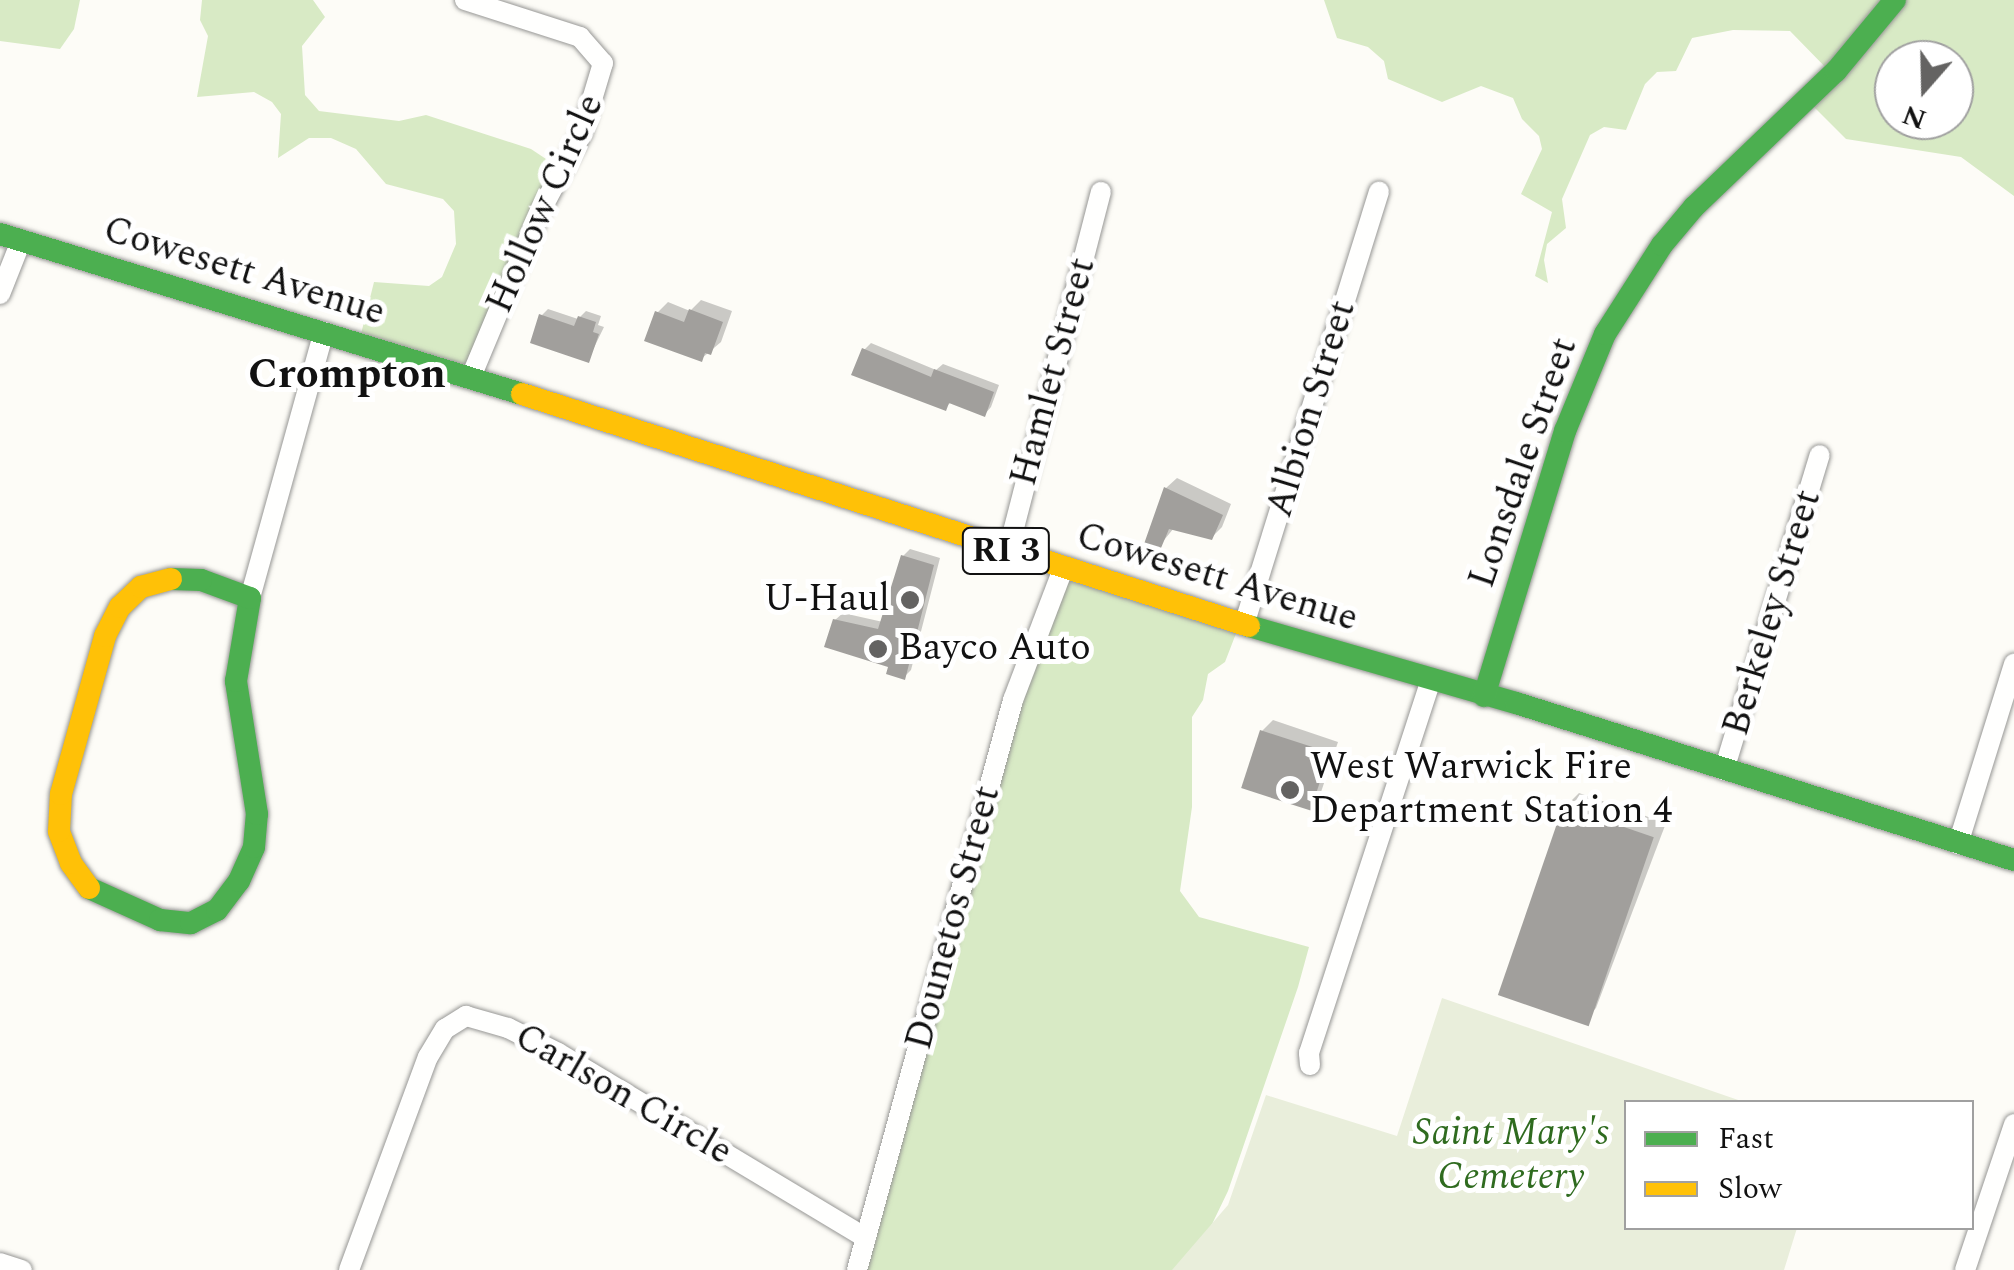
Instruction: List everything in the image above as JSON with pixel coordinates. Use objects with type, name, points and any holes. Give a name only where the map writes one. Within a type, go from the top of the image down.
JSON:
[{"type":"main road","name":"Lonsdale Street","points":[[1484,696],[1564,431],[1604,334],[1662,245],[1694,207],[1836,72],[1895,0]]},
{"type":"main road","name":"Cowesett Avenue","points":[[10,238],[324,332],[1244,626],[1431,679],[2014,860]]},
{"type":"main road","points":[[172,580],[201,580],[250,598],[236,681],[256,814],[254,847],[239,881],[217,910],[192,923],[160,920],[87,887],[70,863],[59,831],[61,794],[85,696],[112,622],[120,607],[141,587],[172,580]]},
{"type":"street","name":"Hollow Circle","points":[[465,0],[580,37],[604,63],[582,133],[540,212],[470,378]]},
{"type":"street","name":"Hamlet Street","points":[[1008,551],[1101,192]]},
{"type":"street","name":"Albion Street","points":[[1244,626],[1379,192]]},
{"type":"street","points":[[0,294],[10,238]]},
{"type":"street","points":[[250,598],[324,332]]},
{"type":"street","name":"Berkeley Street","points":[[1724,770],[1820,455]]},
{"type":"street","name":"Dounetos Street","points":[[857,1270],[1013,700],[1063,569]]},
{"type":"street","points":[[1958,844],[2014,664]]},
{"type":"street","points":[[1310,1064],[1309,1053],[1431,679]]},
{"type":"street","name":"Carlson Circle","points":[[349,1270],[428,1057],[445,1029],[466,1016],[508,1028],[558,1053],[866,1238]]},
{"type":"street","points":[[1964,1270],[2014,1124]]},
{"type":"street","points":[[0,1263],[22,1270]]},
{"type":"green space","points":[[0,0],[80,0],[74,29],[60,49],[0,41]]},
{"type":"green space","points":[[202,0],[313,0],[325,17],[302,46],[305,95],[319,111],[399,121],[426,115],[531,149],[561,169],[473,375],[359,342],[374,282],[429,286],[442,277],[456,244],[454,211],[443,199],[386,184],[356,149],[331,138],[309,138],[278,158],[281,114],[272,102],[254,92],[197,97],[208,36],[200,20]]},
{"type":"green space","points":[[1324,0],[2014,0],[2014,196],[1961,157],[1846,139],[1810,103],[1832,74],[1790,31],[1733,30],[1692,38],[1676,71],[1657,72],[1645,84],[1626,130],[1604,127],[1590,135],[1562,199],[1566,228],[1547,244],[1544,260],[1548,283],[1535,276],[1552,212],[1521,194],[1542,149],[1539,136],[1522,119],[1513,98],[1481,86],[1442,102],[1388,79],[1384,61],[1368,47],[1337,38]]},
{"type":"green space","points":[[1066,567],[1242,618],[1225,662],[1208,674],[1203,700],[1192,717],[1192,807],[1180,891],[1199,917],[1309,947],[1298,987],[1228,1191],[1201,1247],[1180,1270],[858,1270],[1011,710]]},
{"type":"green space","name":"Saint Mary's Cemetery","points":[[1442,998],[1738,1100],[1624,1100],[1624,1230],[1796,1230],[1784,1270],[1172,1270],[1228,1205],[1266,1095],[1397,1136]]},
{"type":"building","points":[[689,309],[723,322],[711,355],[705,353],[702,362],[644,341],[655,311],[684,322]]},
{"type":"building","points":[[539,314],[574,326],[578,316],[596,322],[593,332],[599,334],[589,363],[530,343]]},
{"type":"building","points":[[862,348],[931,377],[934,369],[994,392],[985,417],[949,403],[946,411],[851,375]]},
{"type":"building","points":[[1164,487],[1223,515],[1212,540],[1169,529],[1161,548],[1144,544]]},
{"type":"building","points":[[901,555],[934,565],[905,680],[886,674],[888,667],[824,647],[833,619],[878,629]]},
{"type":"building","points":[[1260,730],[1329,753],[1311,811],[1241,788]]},
{"type":"building","points":[[1563,806],[1654,837],[1589,1026],[1498,995]]},
{"type":"traffic: fast","points":[[1484,696],[1565,431],[1605,334],[1662,245],[1694,207],[1836,71],[1895,0]]},
{"type":"traffic: fast","points":[[0,234],[522,394]]},
{"type":"traffic: fast","points":[[89,888],[160,920],[191,923],[217,910],[239,881],[254,847],[257,814],[236,681],[250,598],[201,580],[171,579]]},
{"type":"traffic: fast","points":[[1249,626],[1516,703],[2014,860]]},
{"type":"traffic: slow","points":[[522,394],[1249,626]]},
{"type":"traffic: slow","points":[[89,888],[71,863],[59,831],[61,794],[105,636],[120,607],[141,587],[171,579]]},
{"type":"place","name":"U-Haul","points":[[910,600]]},
{"type":"place","name":"Bayco Auto","points":[[878,649]]},
{"type":"place","name":"West Warwick Fire Department Station 4","points":[[1290,790]]},
{"type":"district","name":"Crompton","points":[[347,375]]}]
